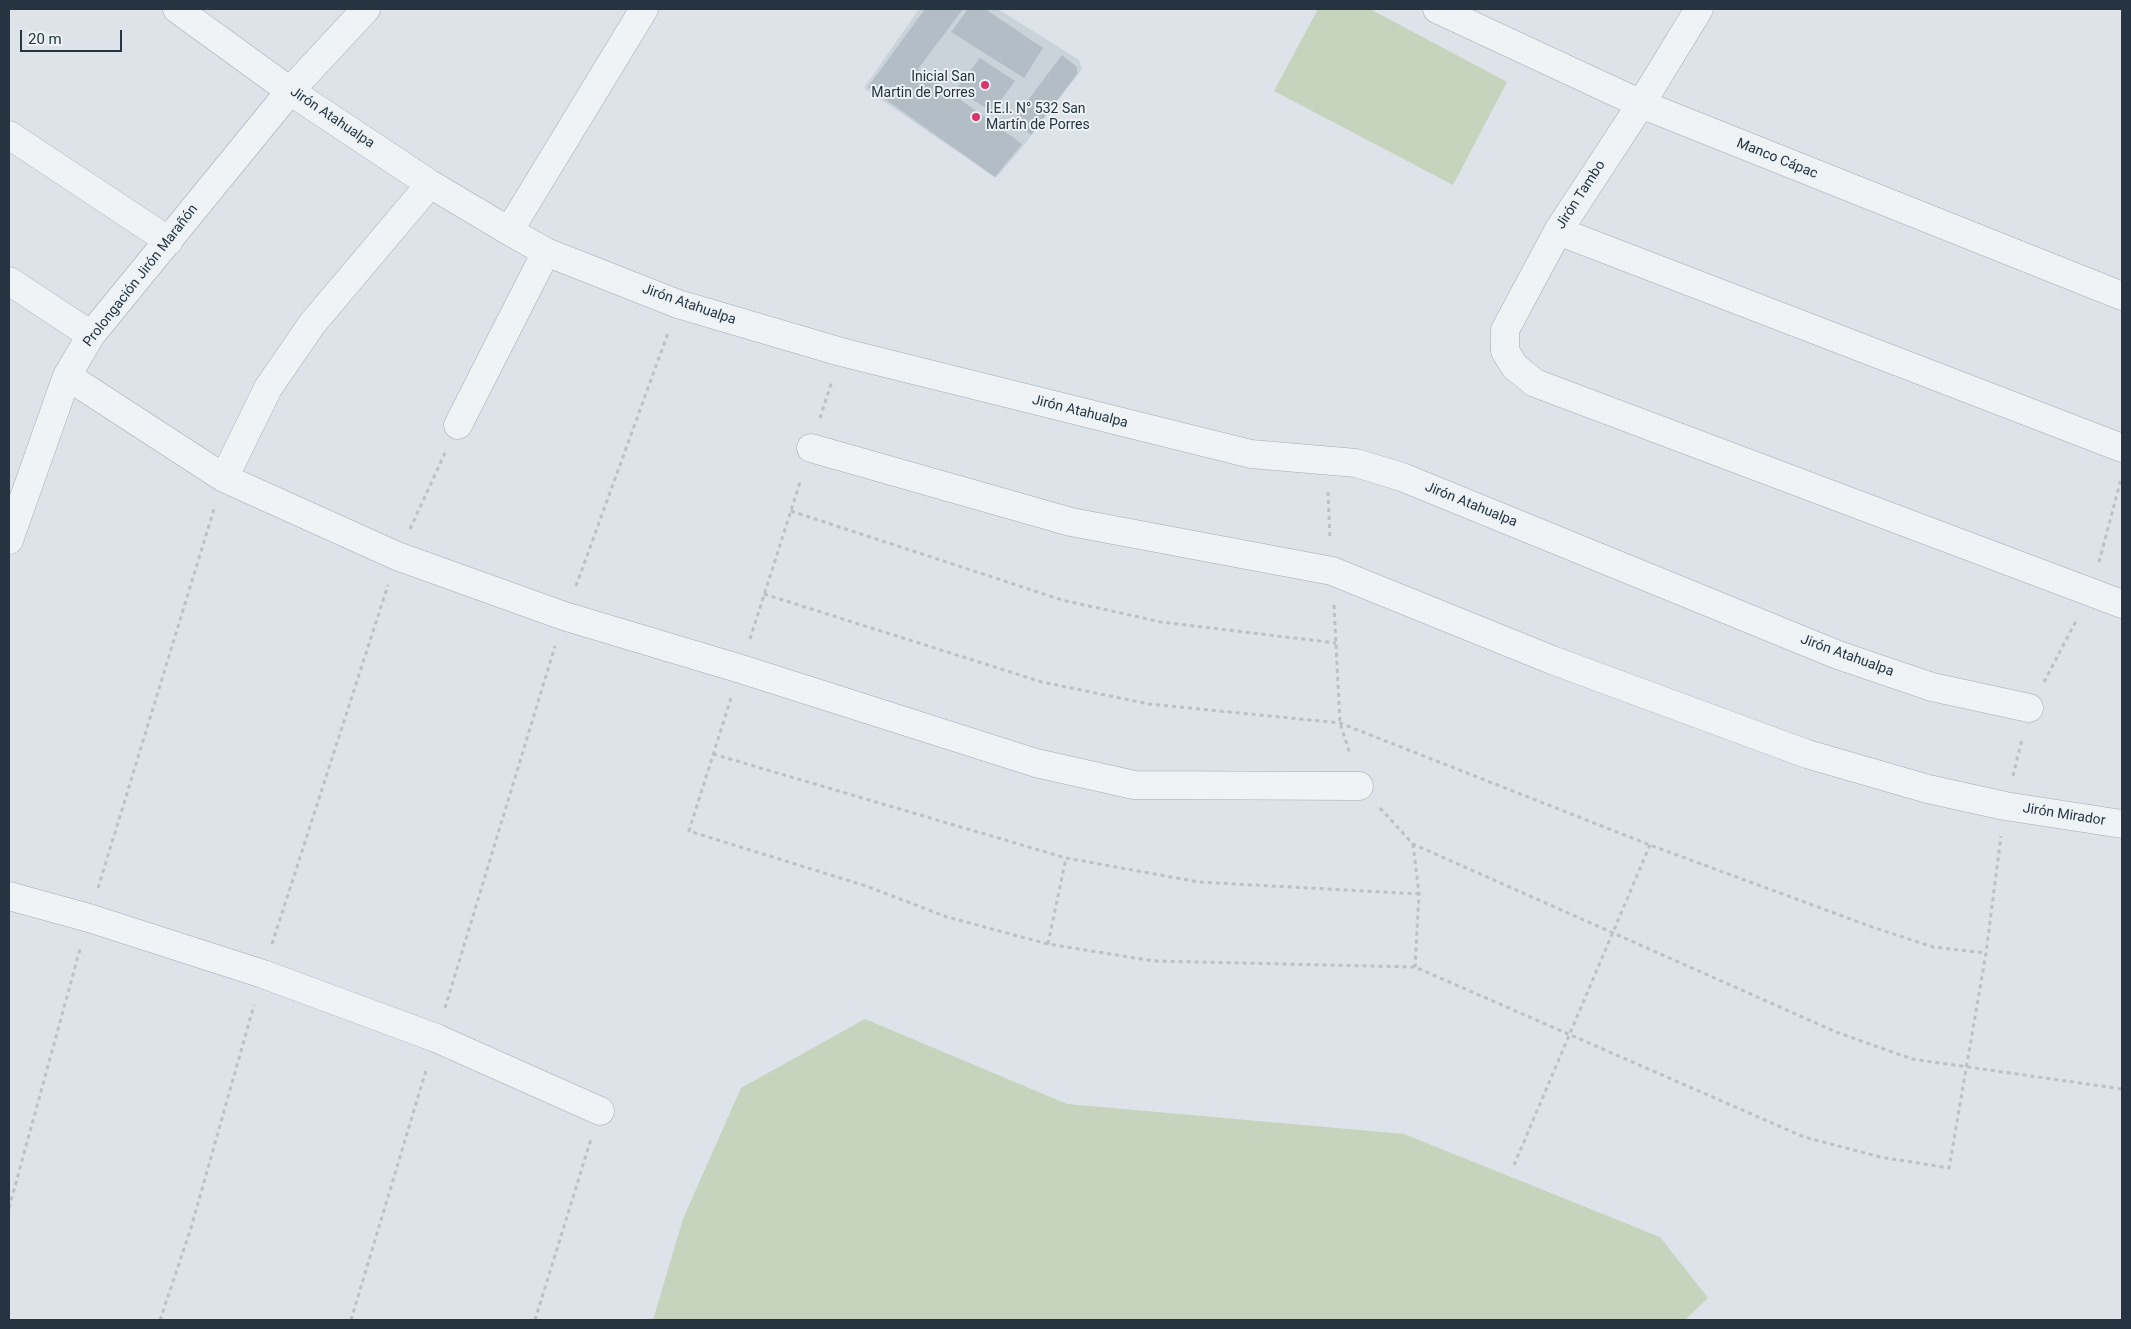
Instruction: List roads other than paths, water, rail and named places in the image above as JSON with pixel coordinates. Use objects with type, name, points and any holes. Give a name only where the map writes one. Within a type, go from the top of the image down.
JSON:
[{"type":"street","name":"Jirón Atahualpa","points":[[177,9],[290,90],[430,184],[509,231],[546,252],[678,304],[842,352],[1251,454],[1356,463],[1402,477],[1838,655],[1932,687],[2029,708]]},
{"type":"street","name":"Prolongación Jirón Marañón","points":[[9,540],[67,376],[91,335],[169,242],[290,90],[366,9]]},
{"type":"street","points":[[509,231],[644,9]]},
{"type":"street","name":"Manco Cápac","points":[[1437,9],[1640,104],[2122,296]]},
{"type":"street","name":"Jirón Tambo","points":[[1699,9],[1558,231],[1505,330],[1505,351],[1515,367],[1535,383],[2092,591],[2122,604]]},
{"type":"street","points":[[9,135],[169,242]]},
{"type":"street","points":[[224,478],[268,388],[312,324],[430,184]]},
{"type":"street","points":[[1558,231],[2122,448]]},
{"type":"street","points":[[458,425],[546,252]]},
{"type":"street","points":[[9,281],[91,335]]},
{"type":"street","points":[[67,376],[224,478],[397,556],[564,616],[741,669],[1036,763],[1134,785],[1359,786]]},
{"type":"street","name":"Jirón Mirador","points":[[810,448],[1071,522],[1332,571],[1552,660],[1808,754],[1928,789],[2005,806],[2122,824]]},
{"type":"street","points":[[9,896],[89,918],[263,974],[436,1038],[600,1112]]},
{"type":"place","name":"Inicial San Martin de Porres","points":[[985,85]]},
{"type":"place","name":"I.E.I. N° 532 San Martín de Porres","points":[[976,117]]}]
